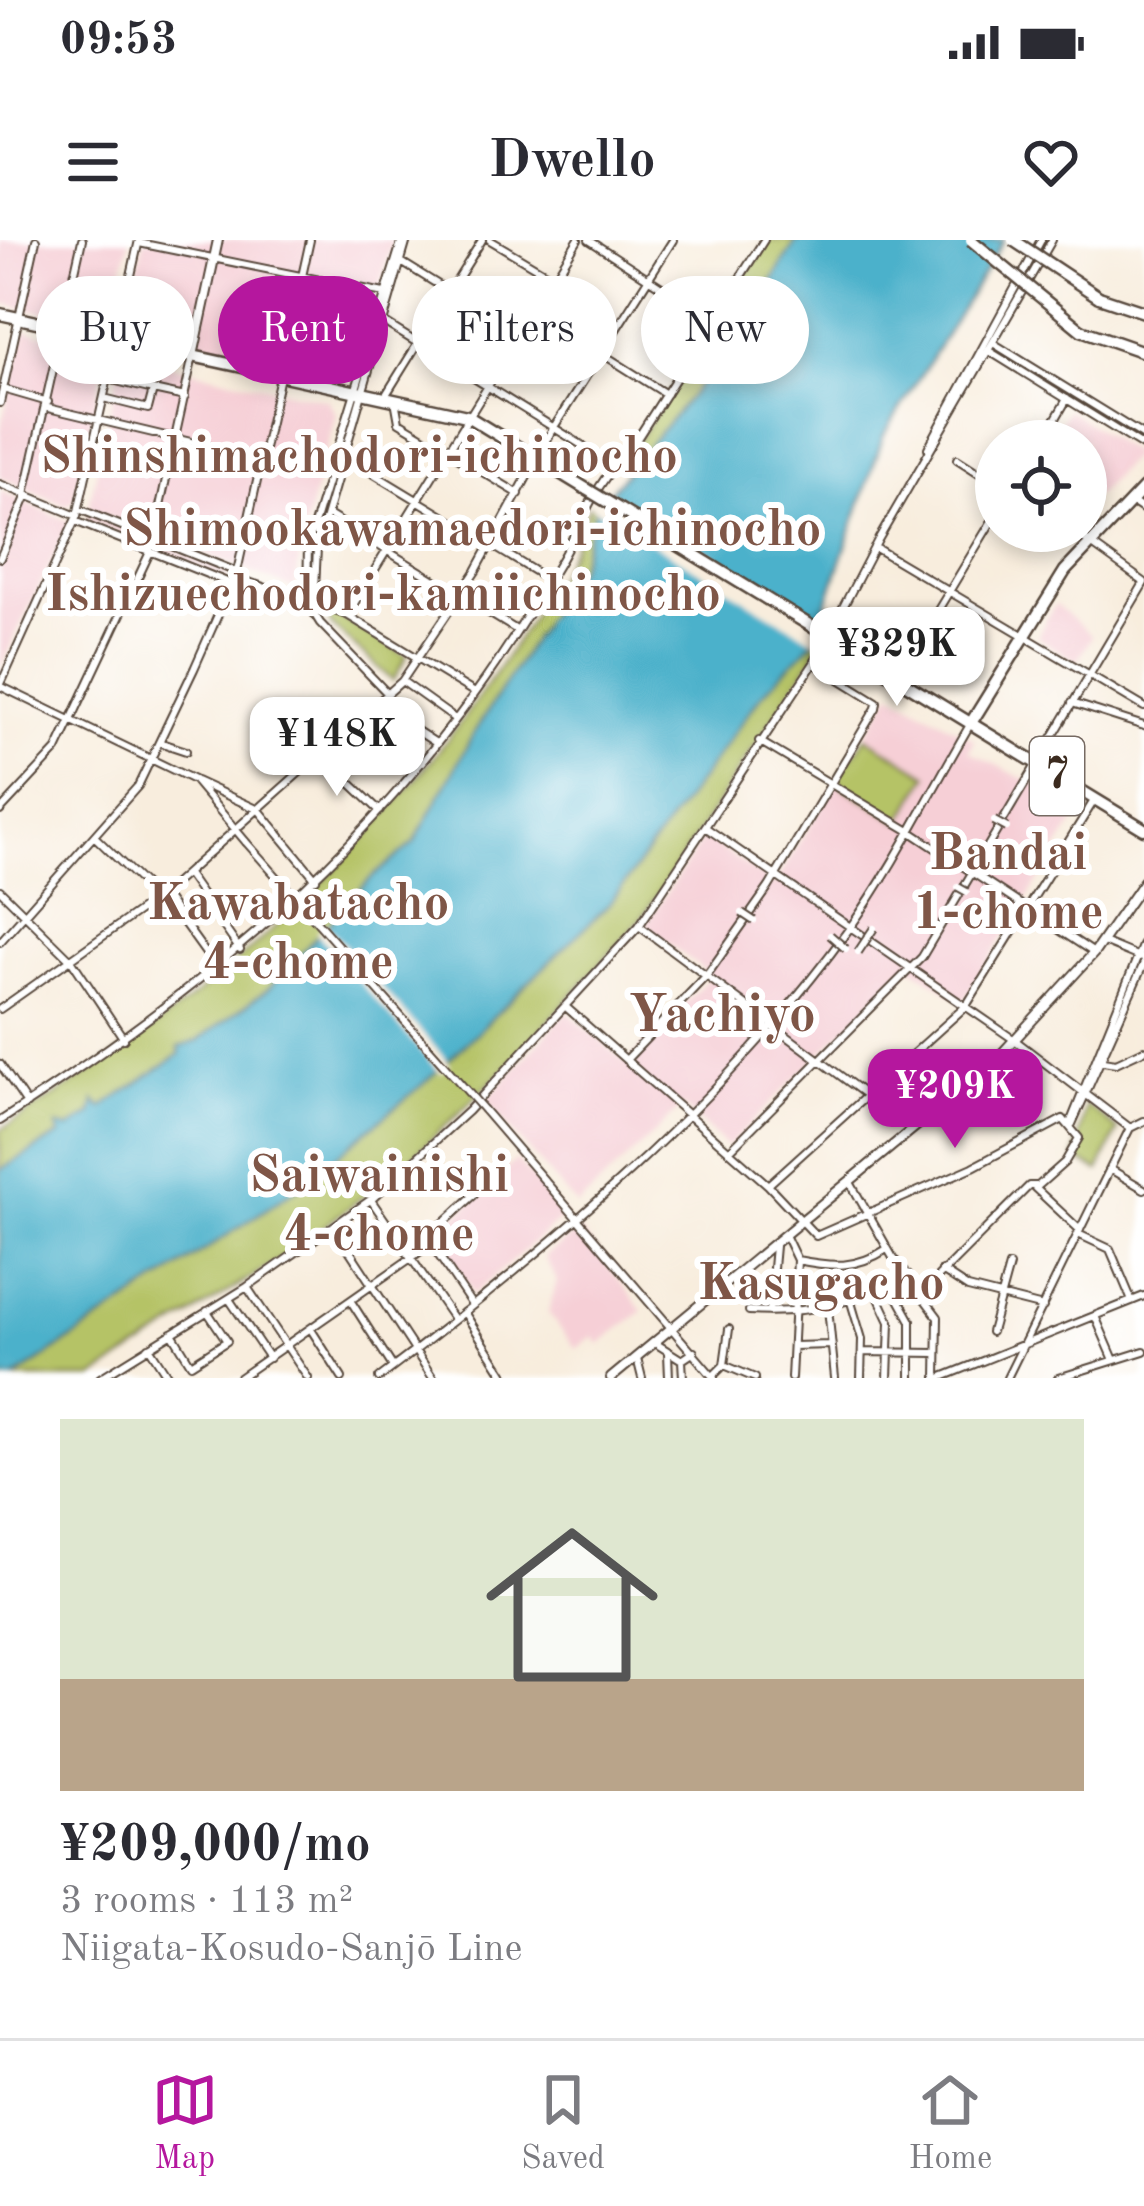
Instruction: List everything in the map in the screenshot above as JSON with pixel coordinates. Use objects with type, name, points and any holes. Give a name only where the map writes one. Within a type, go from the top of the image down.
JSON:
[{"type":"highway","points":[[970,240],[1081,331],[1144,352]]},
{"type":"highway","points":[[1013,240],[1099,297],[1144,312]]},
{"type":"highway","points":[[0,314],[36,322]]},
{"type":"highway","name":"7","points":[[318,384],[467,416],[1144,829]]},
{"type":"highway","points":[[1107,526],[1144,488]]},
{"type":"highway","points":[[971,724],[1023,635],[1083,552]]},
{"type":"main road","points":[[194,351],[218,240]]},
{"type":"main road","points":[[613,1377],[915,1132],[1016,1041],[1103,942],[1144,881]]},
{"type":"street","points":[[36,240],[1,396],[328,475]]},
{"type":"street","points":[[74,276],[82,240]]},
{"type":"street","points":[[302,276],[310,240]]},
{"type":"street","points":[[388,313],[405,240]]},
{"type":"street","points":[[388,283],[405,240]]},
{"type":"street","points":[[555,276],[578,240]]},
{"type":"street","points":[[589,240],[647,276]]},
{"type":"street","points":[[651,276],[673,240]]},
{"type":"street","points":[[742,276],[764,240]]},
{"type":"street","points":[[922,463],[1040,240]]},
{"type":"street","points":[[100,1378],[229,1299],[371,1199],[468,1111],[639,926],[814,663],[874,547],[1052,240]]},
{"type":"street","points":[[457,276],[482,241],[543,276]]},
{"type":"street","points":[[131,276],[139,242],[297,276]]},
{"type":"street","points":[[403,263],[426,276]]},
{"type":"street","points":[[618,326],[641,292]]},
{"type":"street","points":[[984,342],[1144,447]]},
{"type":"street","points":[[991,347],[1144,436]]},
{"type":"street","points":[[412,353],[390,399],[399,422],[519,494]]},
{"type":"street","points":[[617,363],[666,394]]},
{"type":"street","points":[[0,558],[26,495],[52,384]]},
{"type":"street","points":[[107,384],[77,515],[0,686],[260,810],[316,879]]},
{"type":"street","points":[[128,384],[185,397]]},
{"type":"street","points":[[0,811],[57,750],[150,552],[188,384]]},
{"type":"street","points":[[0,942],[138,786],[154,757],[234,578],[279,384]]},
{"type":"street","points":[[361,384],[345,457],[306,561],[308,602],[320,623],[388,694]]},
{"type":"street","points":[[322,512],[328,475],[362,384]]},
{"type":"street","points":[[483,384],[614,465]]},
{"type":"street","points":[[0,1009],[161,896],[402,681],[492,545],[581,384]]},
{"type":"street","points":[[0,1121],[124,1040],[217,969],[316,879],[380,811],[475,693],[614,465],[630,450],[673,384]]},
{"type":"street","points":[[346,615],[486,386]]},
{"type":"street","points":[[104,398],[148,409],[153,390]]},
{"type":"street","points":[[1055,420],[1067,399]]},
{"type":"street","points":[[345,457],[548,580]]},
{"type":"street","points":[[957,459],[975,471]]},
{"type":"street","points":[[0,484],[152,539],[234,578]]},
{"type":"street","points":[[1132,502],[1144,510]]},
{"type":"street","points":[[322,512],[516,630]]},
{"type":"street","points":[[77,515],[150,552],[346,615],[475,693]]},
{"type":"street","points":[[912,652],[975,546]]},
{"type":"street","points":[[874,547],[1144,707]]},
{"type":"street","points":[[729,1151],[911,968],[970,873],[1144,582],[1101,552]]},
{"type":"street","points":[[626,1060],[707,975],[877,702],[814,663]]},
{"type":"street","points":[[402,681],[455,719]]},
{"type":"street","points":[[1072,703],[1144,725]]},
{"type":"street","points":[[377,705],[436,743]]},
{"type":"street","points":[[379,1378],[577,1216],[773,1024],[851,927],[971,724]]},
{"type":"street","points":[[759,741],[908,830],[1094,953]]},
{"type":"street","points":[[160,742],[186,751]]},
{"type":"street","points":[[322,756],[380,811]]},
{"type":"street","points":[[194,780],[675,1327],[713,1377],[724,1364],[729,1329]]},
{"type":"street","points":[[768,1185],[967,1006],[1095,799]]},
{"type":"street","points":[[994,820],[1007,828]]},
{"type":"street","points":[[705,827],[967,1006],[1130,1128]]},
{"type":"street","points":[[94,836],[161,896],[217,969]]},
{"type":"street","points":[[957,867],[962,859]]},
{"type":"street","points":[[186,874],[240,950]]},
{"type":"street","points":[[958,887],[967,892]]},
{"type":"street","points":[[0,890],[72,961],[124,1040]]},
{"type":"street","points":[[742,913],[754,921]]},
{"type":"street","points":[[639,926],[915,1132]]},
{"type":"street","points":[[858,952],[874,928]]},
{"type":"street","points":[[830,935],[846,949]]},
{"type":"street","points":[[1085,1094],[1136,983],[1144,941]]},
{"type":"street","points":[[1103,942],[1142,960]]},
{"type":"street","points":[[1070,1126],[1136,983]]},
{"type":"street","points":[[567,1008],[768,1185],[816,1236],[1064,1119],[1079,1138],[1073,1150],[921,1294]]},
{"type":"street","points":[[1103,1060],[1113,1064],[1144,1050]]},
{"type":"street","points":[[0,1064],[27,1104]]},
{"type":"street","points":[[1007,1378],[1130,1128],[1144,1121]]},
{"type":"street","points":[[1110,1169],[1143,1187]]},
{"type":"street","points":[[851,1184],[872,1213],[887,1249],[938,1317],[939,1378],[1144,1296]]},
{"type":"street","points":[[1032,1186],[1079,1232],[1110,1249],[1132,1301]]},
{"type":"street","points":[[473,1305],[428,1238],[474,1195]]},
{"type":"street","points":[[371,1199],[454,1320]]},
{"type":"street","points":[[334,1227],[433,1378]]},
{"type":"street","points":[[786,1237],[797,1260],[791,1378]]},
{"type":"street","points":[[239,1378],[430,1244]]},
{"type":"street","points":[[770,1312],[775,1246]]},
{"type":"street","points":[[797,1260],[841,1267],[868,1261],[887,1249]]},
{"type":"street","points":[[992,1331],[1009,1266]]},
{"type":"street","points":[[942,1271],[968,1288],[1043,1307]]},
{"type":"street","points":[[749,1310],[794,1313],[828,1308],[908,1275]]},
{"type":"street","points":[[891,1284],[911,1321],[910,1378]]},
{"type":"street","points":[[247,1287],[308,1378]]},
{"type":"street","points":[[876,1292],[890,1322],[888,1378]]},
{"type":"street","points":[[229,1299],[269,1358]]},
{"type":"street","points":[[851,1302],[862,1352],[861,1378]]},
{"type":"street","points":[[352,1303],[393,1367]]},
{"type":"street","points":[[828,1308],[835,1378]]},
{"type":"street","points":[[172,1333],[191,1364],[209,1353],[227,1341],[207,1311]]},
{"type":"street","points":[[464,1312],[505,1378]]},
{"type":"street","points":[[1096,1316],[1114,1360]]},
{"type":"street","points":[[1039,1317],[1040,1331],[1050,1335]]},
{"type":"street","points":[[311,1331],[342,1378]]},
{"type":"street","points":[[655,1343],[682,1360]]},
{"type":"street","points":[[793,1346],[832,1346]]},
{"type":"street","points":[[149,1347],[169,1378]]},
{"type":"street","points":[[1058,1378],[1144,1351]]},
{"type":"street","points":[[682,1360],[694,1352]]},
{"type":"street","points":[[862,1352],[938,1353]]},
{"type":"street","points":[[668,1353],[669,1378]]},
{"type":"street","points":[[637,1358],[642,1378]]},
{"type":"street","points":[[682,1360],[683,1378]]},
{"type":"street","points":[[724,1364],[755,1378]]},
{"type":"shaded area","points":[[0,240],[129,240],[121,276],[36,276],[36,311],[0,303]]},
{"type":"shaded area","points":[[144,240],[393,240],[382,276],[218,276],[218,355],[194,350],[194,276],[136,276]]},
{"type":"shaded area","points":[[25,331],[36,333],[36,384],[99,384],[73,502],[65,505],[0,477],[0,430]]},
{"type":"shaded area","points":[[194,371],[218,376],[218,384],[255,384],[328,400],[336,414],[302,538],[295,589],[88,509],[116,384],[194,384]]},
{"type":"shaded area","points":[[1068,410],[1083,420],[1061,420]]},
{"type":"shaded area","points":[[1107,436],[1134,454],[1107,484]]},
{"type":"shaded area","points":[[0,491],[70,522],[0,668]]},
{"type":"shaded area","points":[[87,513],[230,572],[227,579],[87,521]]},
{"type":"shaded area","points":[[1055,604],[1092,636],[1077,661],[1037,637]]},
{"type":"shaded area","points":[[892,692],[975,740],[969,751],[1083,809],[963,1002],[909,965],[727,1147],[683,1106],[577,1206],[486,1101],[567,1012],[626,1063],[711,976],[645,925],[704,837],[774,885]]},
{"type":"shaded area","points":[[516,1160],[565,1215],[474,1294],[434,1237]]},
{"type":"shaded area","points":[[580,1230],[643,1311],[599,1344],[593,1336],[576,1349],[548,1313],[557,1281],[544,1257]]},
{"type":"green space","points":[[768,240],[797,240],[775,276],[745,276]]},
{"type":"green space","points":[[674,384],[701,384],[627,472],[621,466]]},
{"type":"green space","points":[[589,506],[596,508],[579,566],[474,733],[414,843],[370,879],[268,989],[198,1041],[179,1047],[180,1054],[102,1109],[95,1102],[92,1114],[69,1129],[58,1128],[61,1134],[0,1170],[0,1130],[149,1031],[219,976],[350,854],[464,717],[537,610]]},
{"type":"green space","points":[[326,609],[407,656],[393,681],[331,625]]},
{"type":"green space","points":[[814,641],[821,645],[642,918],[505,1069],[402,1167],[288,1254],[93,1378],[14,1378],[302,1185],[454,1055],[612,901],[762,694]]},
{"type":"green space","points":[[866,737],[928,775],[900,822],[843,787],[838,777]]},
{"type":"green space","points":[[1086,1105],[1118,1130],[1099,1171],[1075,1158]]},
{"type":"water","points":[[797,240],[1004,240],[883,437],[814,641],[762,694],[611,902],[428,1080],[302,1185],[14,1378],[0,1378],[0,1170],[60,1135],[57,1126],[69,1129],[92,1114],[95,1101],[102,1108],[180,1054],[179,1047],[198,1041],[268,989],[370,879],[414,843],[474,733],[579,566],[596,508],[701,384],[809,384],[809,276],[775,276]]},
{"type":"pier","points":[[602,488],[826,623],[819,644],[590,506]]},
{"type":"pier","points":[[325,923],[451,1065],[441,1074],[316,933]]},
{"type":"district","name":"Shinshimachodori-ichinocho","points":[[359,458]]},
{"type":"district","name":"Shimookawamaedori-ichinocho","points":[[472,531]]},
{"type":"district","name":"Ishizuechodori-kamiichinocho","points":[[383,596]]},
{"type":"district","name":"Bandai 1-chome","points":[[1008,884]]},
{"type":"district","name":"Kawabatacho 4-chome","points":[[298,934]]},
{"type":"district","name":"Yachiyo","points":[[722,1017]]},
{"type":"district","name":"Saiwainishi 4-chome","points":[[379,1206]]},
{"type":"district","name":"Kasugacho","points":[[821,1285]]}]
